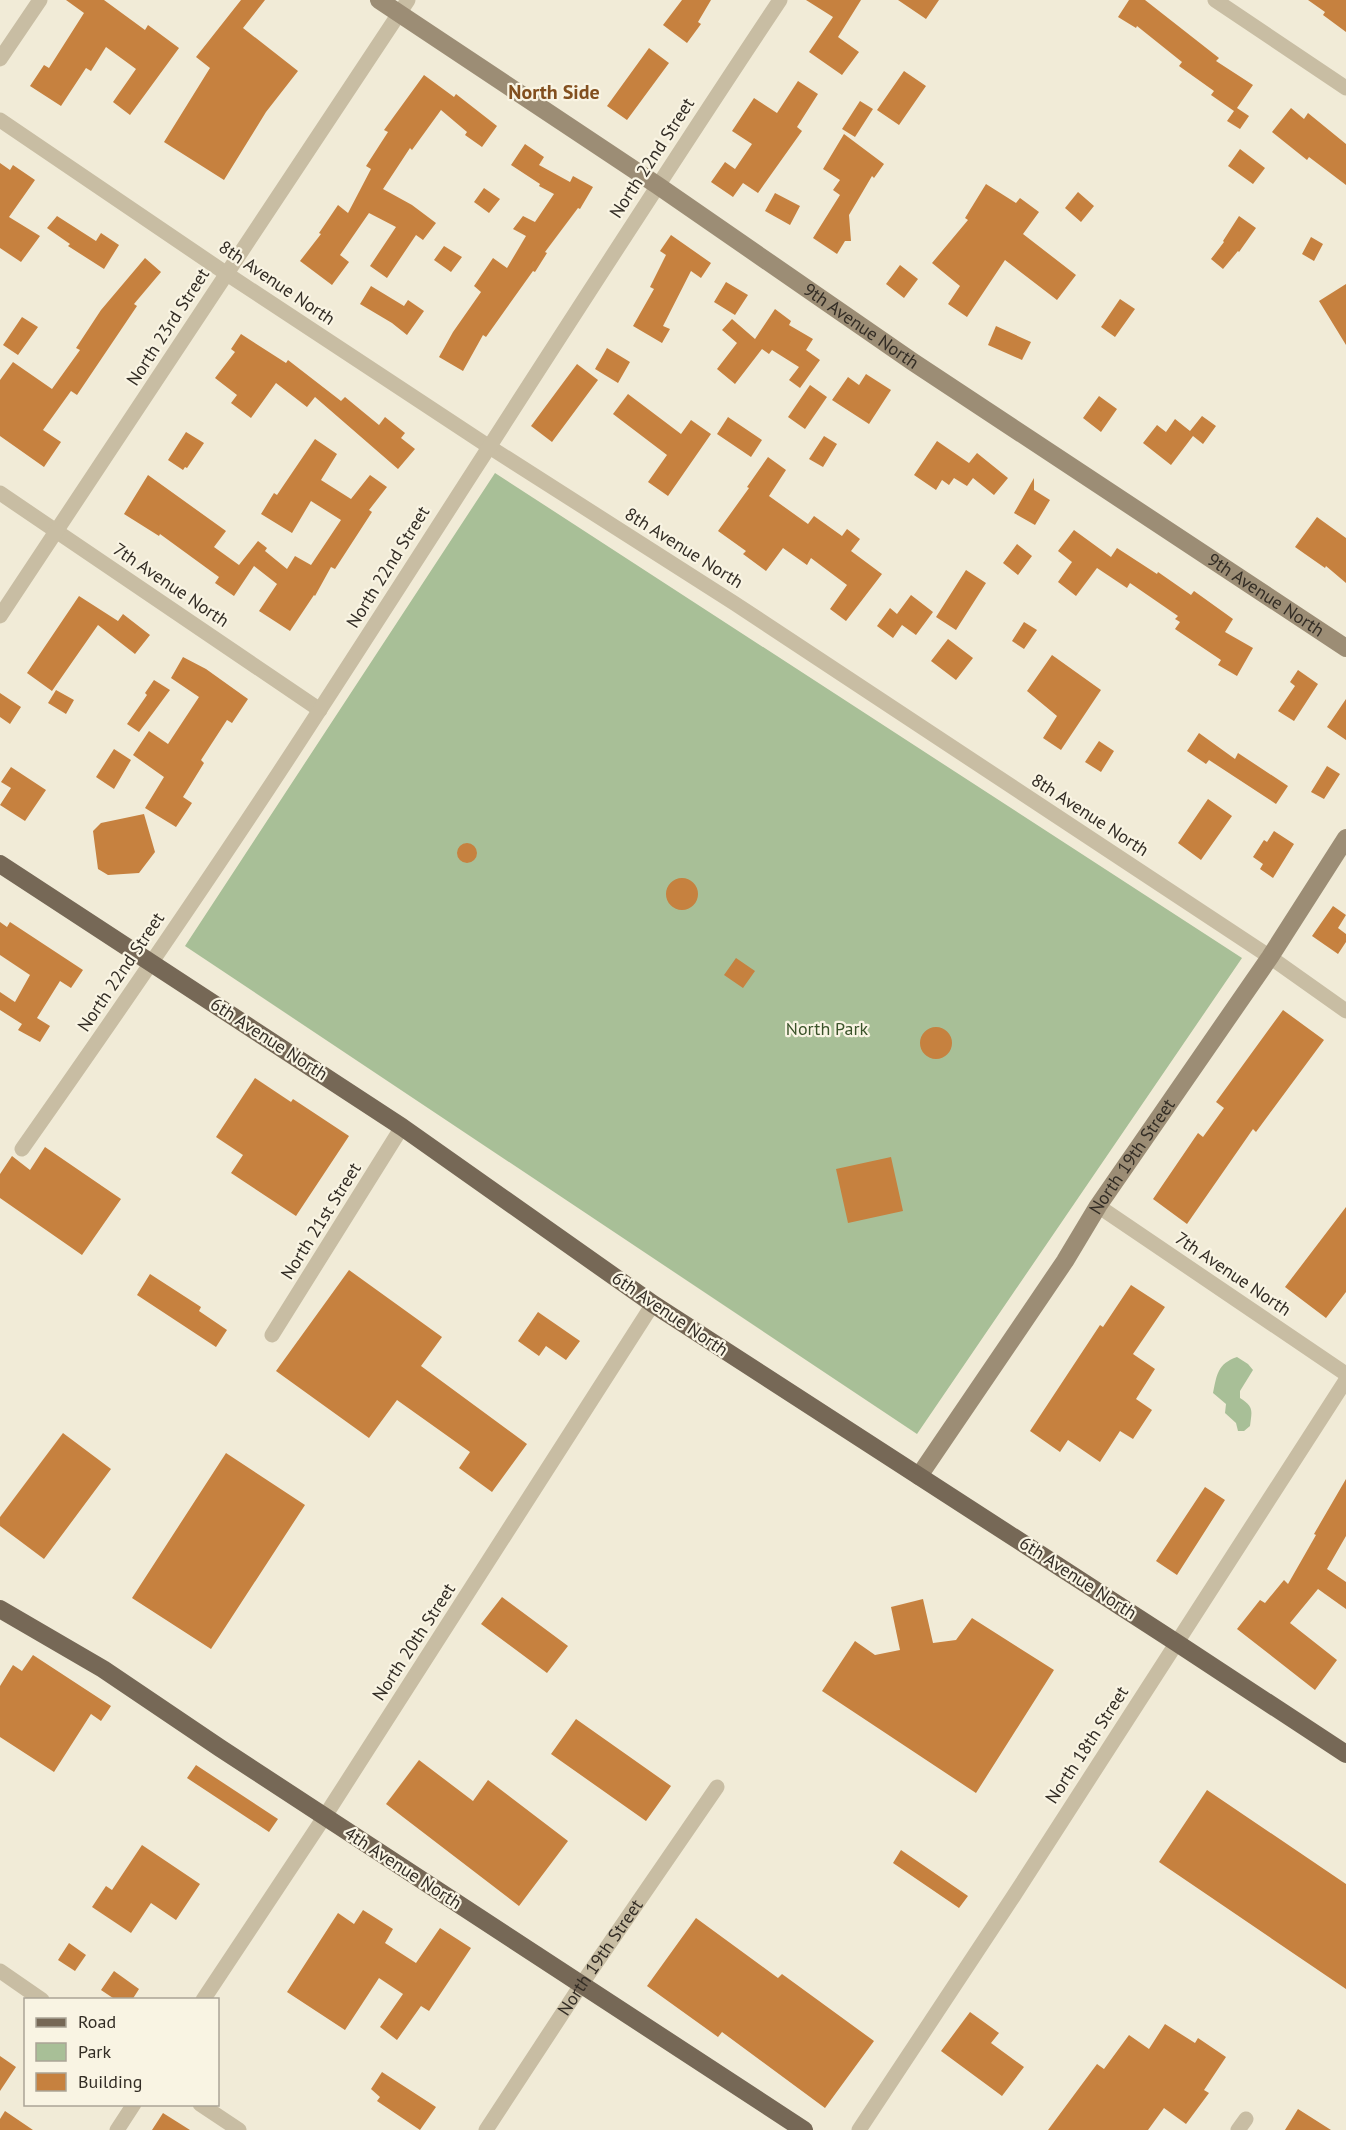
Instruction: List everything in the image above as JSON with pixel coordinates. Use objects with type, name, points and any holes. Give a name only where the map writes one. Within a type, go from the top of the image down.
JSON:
[{"type":"main road","name":"6th Avenue North","points":[[0,864],[402,1127],[652,1304],[1177,1642],[1346,1754]]},
{"type":"main road","name":"4th Avenue North","points":[[0,1609],[103,1669],[804,2130]]},
{"type":"street","points":[[0,58],[40,0]]},
{"type":"street","name":"9th Avenue North","points":[[379,0],[403,7],[913,362],[1346,648]]},
{"type":"street","name":"North 22nd Street","points":[[22,1149],[152,963],[320,710],[657,185],[780,0]]},
{"type":"street","points":[[1215,0],[1346,87]]},
{"type":"street","name":"North 23rd Street","points":[[0,616],[403,7]]},
{"type":"street","name":"8th Avenue North","points":[[0,120],[227,274],[488,446],[734,603],[1270,957],[1346,1011]]},
{"type":"street","name":"7th Avenue North","points":[[0,493],[320,710]]},
{"type":"street","name":"North 19th Street","points":[[919,1476],[1065,1261],[1098,1206],[1270,957],[1346,838]]},
{"type":"street","name":"North 21st Street","points":[[272,1335],[402,1127]]},
{"type":"street","name":"7th Avenue North","points":[[1098,1206],[1346,1374]]},
{"type":"street","name":"North 20th Street","points":[[204,1998],[325,1816],[652,1304]]},
{"type":"street","name":"North 18th Street","points":[[859,2130],[1346,1380]]},
{"type":"street","name":"North 19th Street","points":[[486,2130],[581,1985],[717,1787]]},
{"type":"street","points":[[0,1971],[39,1998]]},
{"type":"street","points":[[117,2130],[133,2106]]},
{"type":"street","points":[[203,2106],[239,2130]]},
{"type":"green space","name":"North Park","points":[[495,473],[1242,958],[917,1434],[185,946]]},
{"type":"green space","points":[[1237,1357],[1253,1370],[1240,1391],[1240,1398],[1248,1404],[1251,1412],[1250,1426],[1244,1431],[1238,1431],[1236,1423],[1225,1413],[1226,1404],[1213,1393],[1219,1371],[1225,1363]]},
{"type":"building","points":[[66,0],[104,0],[145,30],[148,25],[179,48],[130,115],[113,102],[136,69],[106,47],[91,71],[86,68],[61,106],[30,86],[44,65],[49,68],[84,13]]},
{"type":"building","points":[[241,0],[265,0],[243,28],[298,71],[266,112],[224,180],[164,142],[210,68],[196,57]]},
{"type":"building","points":[[682,0],[711,0],[698,22],[701,24],[687,43],[663,25]]},
{"type":"building","points":[[806,0],[861,0],[838,37],[859,52],[842,75],[809,52],[833,17]]},
{"type":"building","points":[[898,0],[939,0],[926,19]]},
{"type":"building","points":[[1129,0],[1145,0],[1219,58],[1216,61],[1253,85],[1237,108],[1249,116],[1240,129],[1227,121],[1234,111],[1211,95],[1214,91],[1179,66],[1182,62],[1137,26],[1136,28],[1118,17]]},
{"type":"building","points":[[1308,0],[1346,0],[1346,32],[1323,15],[1325,12]]},
{"type":"building","points":[[649,48],[669,63],[627,120],[607,106]]},
{"type":"building","points":[[904,71],[926,86],[899,125],[877,110]]},
{"type":"building","points":[[424,75],[454,97],[456,94],[497,126],[482,147],[465,135],[467,132],[441,110],[412,150],[410,148],[383,189],[412,205],[436,223],[423,240],[416,235],[387,278],[370,266],[396,227],[369,213],[340,255],[349,262],[332,285],[300,261],[321,234],[319,233],[338,205],[348,213],[371,169],[366,166],[388,132],[384,130]]},
{"type":"building","points":[[798,81],[818,94],[797,127],[802,131],[758,193],[743,183],[733,197],[711,182],[725,162],[735,169],[752,144],[732,131],[754,98],[777,113]]},
{"type":"building","points":[[860,101],[873,109],[855,137],[842,129]]},
{"type":"building","points":[[1291,108],[1304,119],[1308,113],[1346,144],[1346,185],[1309,157],[1307,160],[1272,132]]},
{"type":"building","points":[[844,134],[884,164],[874,178],[872,176],[849,215],[851,241],[845,241],[837,254],[813,238],[840,195],[833,190],[840,180],[823,169]]},
{"type":"building","points":[[525,144],[544,157],[539,165],[570,182],[573,176],[593,187],[580,209],[578,208],[545,252],[547,253],[535,272],[533,271],[486,337],[483,335],[463,371],[439,357],[453,332],[481,292],[474,286],[493,258],[507,268],[526,236],[513,229],[523,216],[535,222],[554,194],[511,165]]},
{"type":"building","points":[[1240,149],[1265,168],[1253,184],[1228,166]]},
{"type":"building","points":[[0,163],[10,170],[13,165],[35,180],[9,217],[40,236],[21,262],[0,248]]},
{"type":"building","points":[[986,184],[1016,203],[1020,198],[1039,212],[1023,234],[1076,275],[1057,300],[1005,260],[967,317],[948,304],[960,286],[932,263],[968,220],[965,218]]},
{"type":"building","points":[[484,188],[500,199],[489,213],[474,202]]},
{"type":"building","points":[[1078,192],[1094,206],[1081,222],[1065,208]]},
{"type":"building","points":[[775,193],[800,206],[790,225],[765,211]]},
{"type":"building","points":[[57,216],[96,241],[101,233],[119,245],[104,269],[68,246],[70,244],[47,228]]},
{"type":"building","points":[[1239,216],[1256,228],[1239,252],[1223,269],[1211,259]]},
{"type":"building","points":[[671,235],[711,263],[701,278],[691,271],[663,326],[670,329],[662,343],[633,326],[654,289],[650,287],[666,255],[660,251]]},
{"type":"building","points":[[1311,237],[1323,244],[1314,261],[1302,254]]},
{"type":"building","points":[[444,246],[462,257],[451,272],[434,260]]},
{"type":"building","points":[[145,258],[161,272],[134,304],[137,306],[77,395],[71,391],[43,430],[61,442],[44,467],[0,436],[0,380],[13,362],[52,389],[80,350],[76,348],[101,310]]},
{"type":"building","points":[[900,265],[918,279],[904,298],[886,284]]},
{"type":"building","points":[[726,282],[748,295],[735,315],[714,302]]},
{"type":"building","points":[[1346,284],[1346,345],[1319,301]]},
{"type":"building","points":[[371,286],[404,306],[408,300],[424,311],[407,335],[360,304]]},
{"type":"building","points":[[1120,299],[1135,309],[1115,337],[1101,327]]},
{"type":"building","points":[[775,309],[791,321],[789,325],[813,339],[806,350],[820,360],[800,388],[789,380],[799,367],[772,350],[769,354],[762,349],[735,384],[717,369],[737,343],[722,330],[732,319],[755,339]]},
{"type":"building","points":[[22,317],[38,327],[18,355],[3,345]]},
{"type":"building","points":[[996,326],[1031,342],[1022,360],[988,345]]},
{"type":"building","points":[[241,334],[286,363],[288,360],[341,401],[345,397],[379,425],[385,417],[405,433],[401,438],[415,449],[398,469],[315,397],[307,407],[276,383],[251,418],[231,403],[237,395],[215,378],[235,352],[231,349]]},
{"type":"building","points":[[607,348],[630,362],[618,383],[595,369]]},
{"type":"building","points":[[577,364],[598,380],[552,442],[531,426]]},
{"type":"building","points":[[866,374],[891,390],[869,424],[832,400],[848,377],[859,385]]},
{"type":"building","points":[[810,385],[827,397],[805,429],[788,417]]},
{"type":"building","points":[[628,394],[681,434],[691,420],[711,434],[668,496],[648,482],[667,455],[613,414]]},
{"type":"building","points":[[1099,396],[1117,409],[1101,432],[1083,418]]},
{"type":"building","points":[[1202,416],[1216,426],[1203,444],[1193,436],[1171,465],[1143,443],[1157,425],[1166,432],[1175,419],[1190,431]]},
{"type":"building","points":[[728,417],[762,440],[751,457],[717,434]]},
{"type":"building","points":[[186,432],[204,443],[187,468],[183,470],[168,460]]},
{"type":"building","points":[[824,436],[837,444],[823,467],[809,459]]},
{"type":"building","points":[[315,439],[337,454],[321,480],[351,499],[370,475],[387,487],[369,510],[372,512],[335,569],[331,567],[315,596],[290,631],[259,611],[277,584],[254,566],[234,596],[215,583],[219,577],[160,534],[159,536],[124,514],[148,475],[226,531],[214,547],[239,565],[258,541],[267,548],[265,551],[287,569],[295,556],[311,565],[341,520],[311,501],[292,533],[261,514],[274,493],[277,495]]},
{"type":"building","points":[[937,441],[969,463],[977,453],[1008,478],[994,495],[973,478],[967,486],[954,478],[949,485],[942,480],[936,490],[914,475]]},
{"type":"building","points":[[768,457],[786,470],[769,496],[808,524],[814,516],[842,536],[847,529],[860,539],[851,551],[882,574],[846,621],[830,609],[847,585],[811,558],[807,565],[783,548],[766,571],[743,554],[746,551],[718,531]]},
{"type":"building","points":[[1034,478],[1034,490],[1050,500],[1035,525],[1014,513]]},
{"type":"building","points":[[1317,517],[1346,538],[1346,583],[1326,566],[1325,568],[1295,547]]},
{"type":"building","points":[[1074,530],[1111,557],[1117,548],[1191,595],[1194,591],[1233,619],[1225,632],[1253,648],[1237,676],[1218,665],[1221,660],[1175,629],[1180,622],[1175,619],[1178,616],[1130,583],[1127,588],[1097,568],[1076,596],[1058,582],[1072,562],[1058,551]]},
{"type":"building","points":[[1017,544],[1032,556],[1018,575],[1003,563]]},
{"type":"building","points":[[966,570],[986,583],[956,630],[936,617]]},
{"type":"building","points":[[911,595],[933,612],[916,635],[902,625],[893,638],[877,626],[890,608],[897,614]]},
{"type":"building","points":[[79,596],[118,621],[123,614],[150,635],[135,654],[98,625],[52,691],[27,673]]},
{"type":"building","points":[[1024,622],[1037,630],[1024,649],[1012,641]]},
{"type":"building","points":[[948,639],[973,658],[956,680],[931,661]]},
{"type":"building","points":[[1052,655],[1101,690],[1061,750],[1043,738],[1057,716],[1027,691]]},
{"type":"building","points":[[183,657],[206,669],[248,699],[232,723],[227,720],[201,760],[204,763],[183,797],[192,803],[176,827],[145,808],[164,777],[133,755],[149,731],[168,744],[199,697],[171,678]]},
{"type":"building","points":[[1298,670],[1318,684],[1294,721],[1278,711],[1295,686],[1290,682]]},
{"type":"building","points":[[154,680],[170,690],[139,732],[127,724],[147,695],[145,693]]},
{"type":"building","points":[[56,690],[74,700],[66,714],[48,703]]},
{"type":"building","points":[[0,693],[21,707],[10,724],[0,717]]},
{"type":"building","points":[[1346,699],[1346,740],[1327,727]]},
{"type":"building","points":[[1199,733],[1235,759],[1238,753],[1288,786],[1276,804],[1209,760],[1206,764],[1187,751]]},
{"type":"building","points":[[1099,741],[1114,751],[1101,772],[1085,762]]},
{"type":"building","points":[[114,749],[131,760],[114,789],[96,777]]},
{"type":"building","points":[[1327,766],[1340,774],[1324,799],[1311,792]]},
{"type":"building","points":[[11,767],[46,790],[25,821],[0,805],[11,788],[1,782]]},
{"type":"building","points":[[1208,799],[1232,816],[1201,860],[1178,843]]},
{"type":"building","points":[[144,814],[155,852],[139,873],[108,875],[98,869],[93,831],[101,823]]},
{"type":"building","points":[[1274,831],[1294,844],[1273,878],[1260,869],[1263,864],[1253,857],[1264,840],[1267,842]]},
{"type":"building","points":[[463,843],[471,843],[477,849],[477,857],[471,863],[463,863],[457,857],[457,849]]},
{"type":"building","points":[[682,878],[693,883],[698,894],[693,905],[682,910],[671,905],[666,894],[671,883]]},
{"type":"building","points":[[1333,906],[1346,915],[1338,928],[1346,934],[1346,942],[1338,954],[1312,936]]},
{"type":"building","points":[[0,922],[7,927],[10,922],[83,970],[71,988],[60,981],[37,1018],[50,1026],[40,1042],[18,1030],[22,1024],[0,1010],[0,992],[15,1002],[30,975],[0,955]]},
{"type":"building","points":[[736,958],[755,971],[743,988],[724,975]]},
{"type":"building","points":[[1283,1010],[1324,1040],[1256,1132],[1253,1129],[1187,1224],[1153,1199],[1198,1133],[1203,1137],[1224,1108],[1216,1102]]},
{"type":"building","points":[[936,1027],[947,1032],[952,1043],[947,1054],[936,1059],[925,1054],[920,1043],[925,1032]]},
{"type":"building","points":[[255,1078],[291,1102],[293,1099],[349,1136],[296,1216],[231,1173],[243,1155],[216,1137]]},
{"type":"building","points":[[45,1147],[121,1199],[82,1255],[0,1198],[0,1174],[12,1156],[30,1170]]},
{"type":"building","points":[[891,1157],[903,1211],[848,1223],[836,1169]]},
{"type":"building","points":[[1346,1207],[1346,1292],[1326,1318],[1285,1287]]},
{"type":"building","points":[[349,1270],[442,1337],[421,1366],[527,1444],[492,1492],[459,1468],[470,1452],[397,1400],[369,1438],[276,1371]]},
{"type":"building","points":[[150,1274],[201,1307],[199,1311],[227,1330],[216,1347],[137,1295]]},
{"type":"building","points":[[1131,1285],[1165,1307],[1133,1354],[1155,1369],[1136,1399],[1152,1410],[1133,1439],[1120,1431],[1100,1462],[1068,1440],[1060,1452],[1030,1431],[1100,1325],[1103,1327]]},
{"type":"building","points":[[538,1312],[580,1341],[566,1360],[546,1346],[539,1356],[518,1341]]},
{"type":"building","points":[[63,1433],[111,1469],[44,1559],[0,1526],[0,1517]]},
{"type":"building","points":[[226,1453],[305,1505],[211,1649],[132,1598]]},
{"type":"building","points":[[1346,1479],[1346,1536],[1327,1569],[1346,1582],[1346,1609],[1318,1589],[1290,1623],[1337,1660],[1315,1690],[1237,1629],[1260,1600],[1265,1603],[1284,1580],[1288,1584]]},
{"type":"building","points":[[1205,1487],[1225,1500],[1177,1575],[1156,1561]]},
{"type":"building","points":[[502,1597],[568,1646],[547,1673],[481,1624]]},
{"type":"building","points":[[923,1599],[933,1643],[956,1640],[972,1618],[1054,1670],[976,1793],[822,1691],[855,1641],[875,1655],[900,1650],[891,1607]]},
{"type":"building","points":[[33,1655],[111,1706],[101,1721],[91,1714],[54,1772],[0,1737],[0,1686],[13,1665],[22,1671]]},
{"type":"building","points":[[576,1719],[671,1786],[646,1821],[551,1754]]},
{"type":"building","points":[[419,1760],[473,1801],[488,1780],[568,1841],[519,1906],[386,1804]]},
{"type":"building","points":[[196,1765],[278,1819],[269,1832],[187,1778]]},
{"type":"building","points":[[1207,1790],[1346,1884],[1346,1989],[1159,1862]]},
{"type":"building","points":[[142,1845],[200,1884],[176,1920],[151,1903],[131,1933],[92,1907],[106,1886],[112,1890]]},
{"type":"building","points":[[901,1850],[968,1896],[959,1908],[893,1863]]},
{"type":"building","points":[[363,1910],[393,1929],[385,1943],[416,1963],[440,1928],[471,1948],[429,2011],[421,2006],[397,2040],[380,2027],[403,1994],[379,1978],[345,2030],[287,1992],[338,1913],[354,1924]]},
{"type":"building","points":[[696,1918],[778,1978],[782,1974],[874,2041],[825,2108],[722,2032],[718,2037],[647,1986]]},
{"type":"building","points":[[69,1943],[86,1955],[75,1971],[58,1960]]},
{"type":"building","points":[[114,1971],[139,1989],[133,1998],[113,1998],[101,1990]]},
{"type":"building","points":[[970,2012],[999,2033],[991,2043],[1024,2067],[1002,2096],[941,2051]]},
{"type":"building","points":[[1165,2024],[1195,2043],[1198,2038],[1226,2057],[1204,2090],[1209,2093],[1186,2124],[1164,2108],[1148,2130],[1048,2130],[1097,2064],[1104,2069],[1129,2035],[1149,2049]]},
{"type":"building","points":[[0,2056],[16,2067],[0,2091]]},
{"type":"building","points":[[382,2072],[436,2107],[420,2130],[377,2101],[380,2097],[371,2089]]},
{"type":"building","points":[[1298,2109],[1331,2130],[1285,2130]]},
{"type":"building","points":[[5,2111],[33,2130],[0,2130],[0,2119]]},
{"type":"building","points":[[163,2113],[190,2130],[152,2130]]},
{"type":"district","name":"North Side","points":[[554,92]]}]
